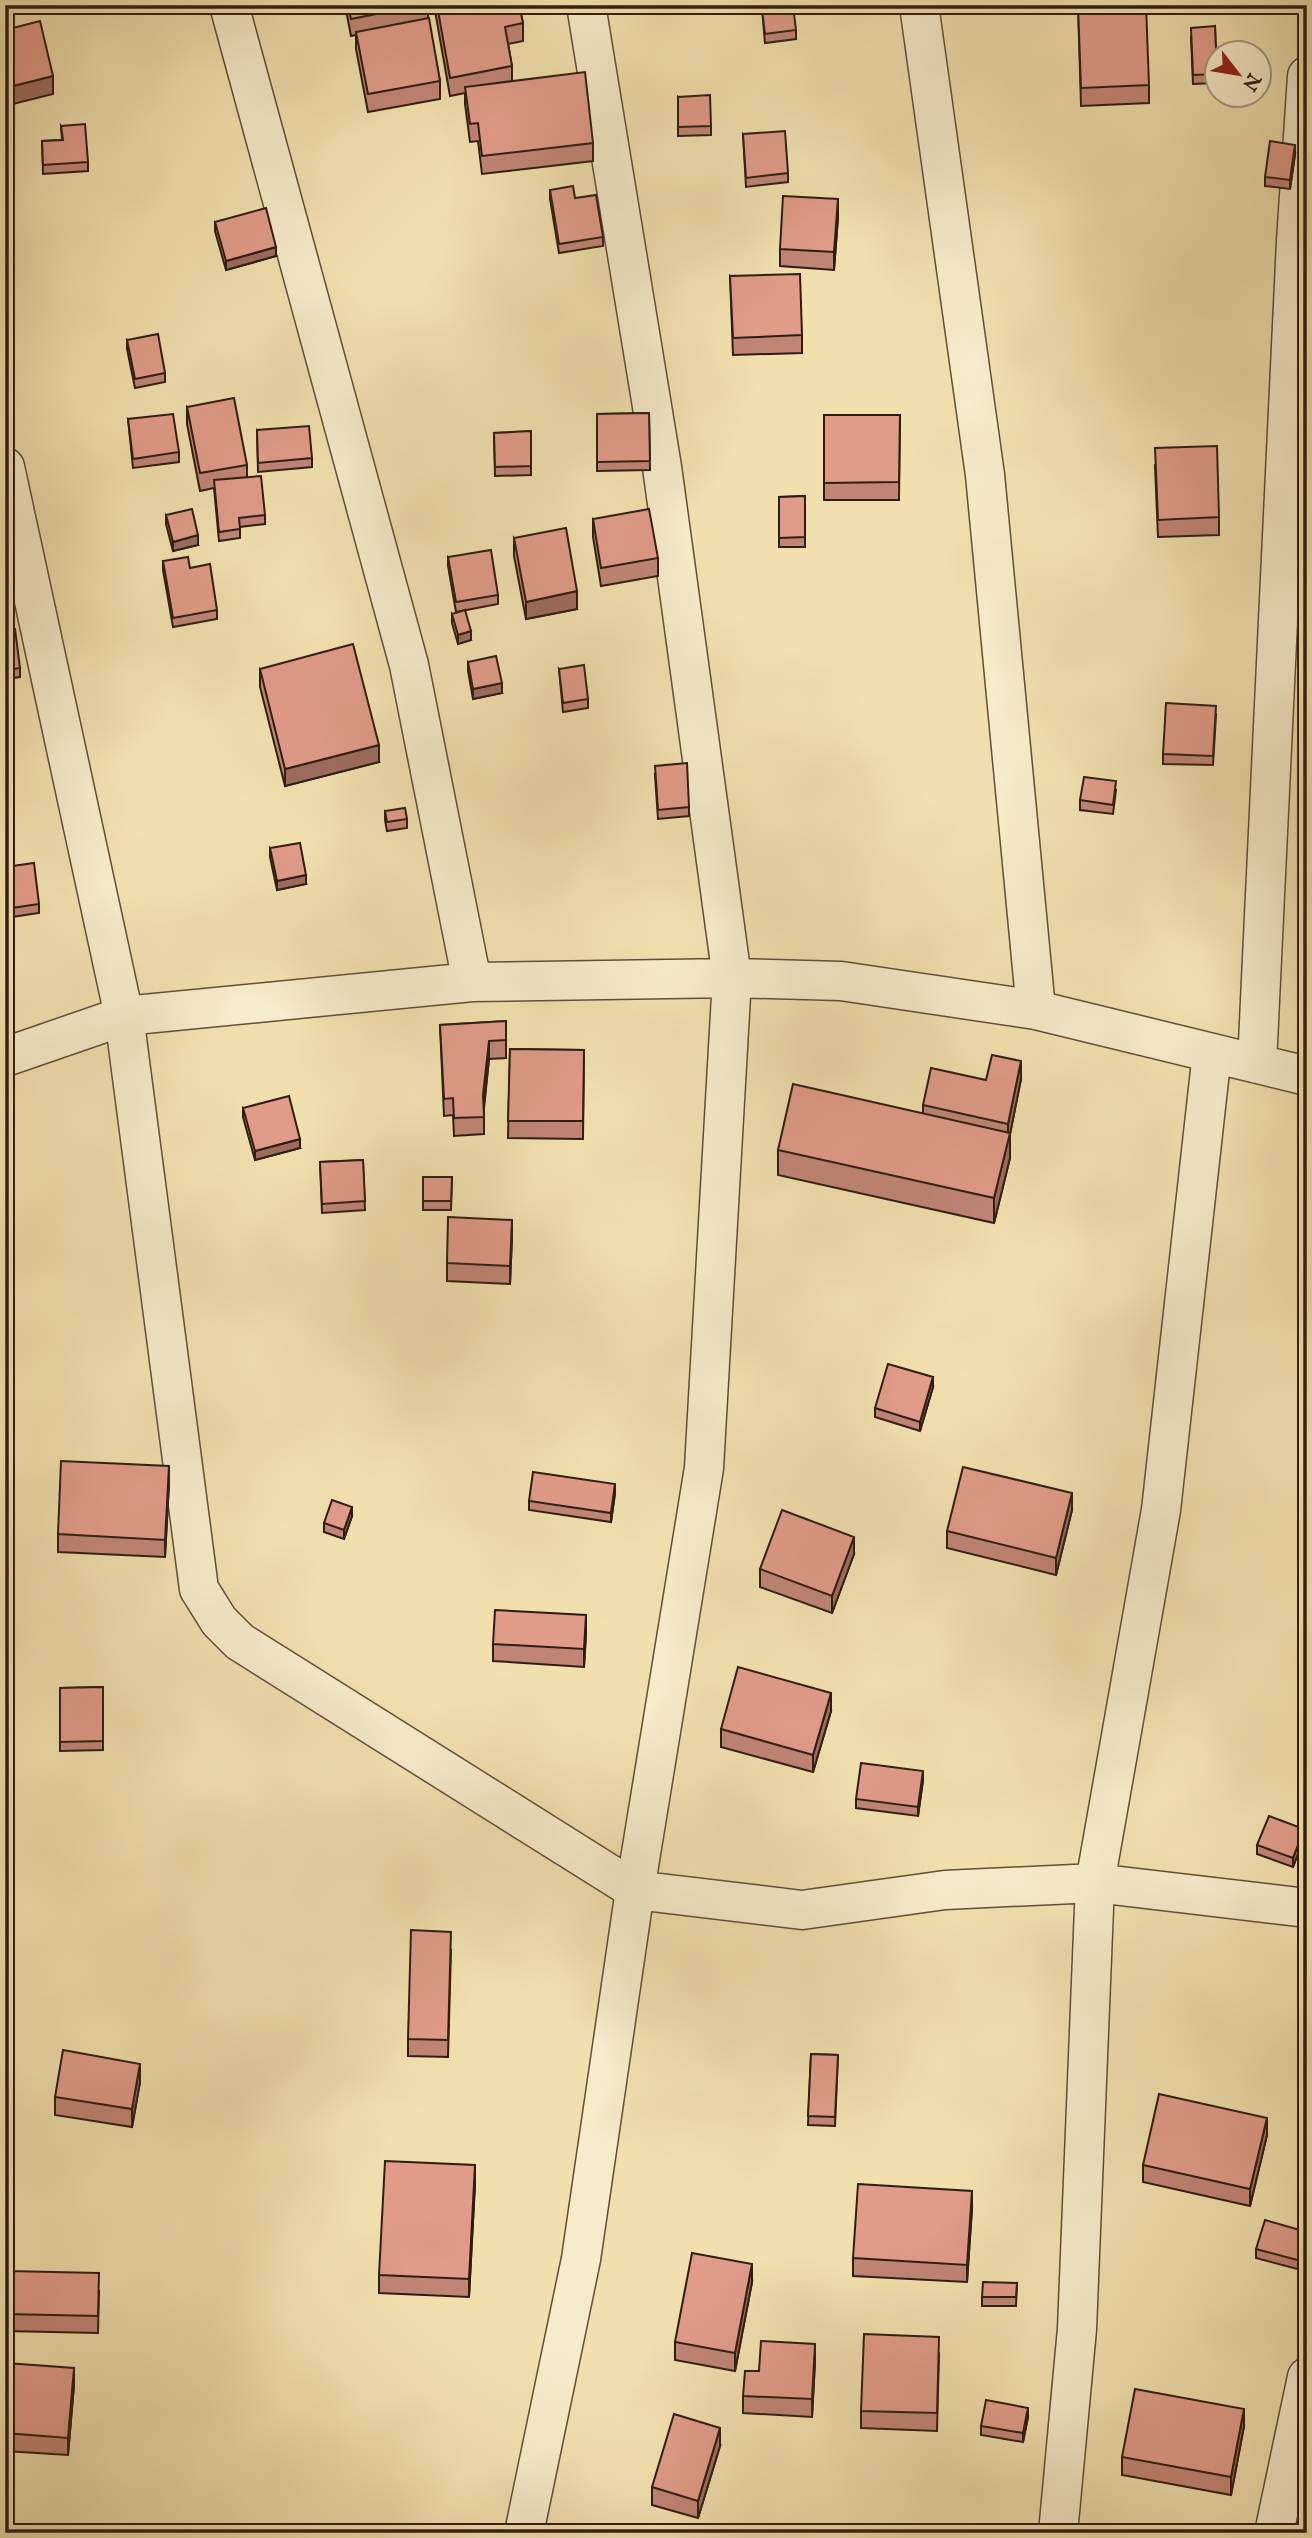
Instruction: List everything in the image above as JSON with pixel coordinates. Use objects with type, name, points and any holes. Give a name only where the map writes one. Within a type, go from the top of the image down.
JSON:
[{"type":"street","points":[[229,5],[409,665],[472,982]]},
{"type":"street","points":[[524,2533],[581,2259],[635,1890],[704,1468],[732,978],[662,467],[586,5]]},
{"type":"street","points":[[919,5],[985,475],[1036,1010]]},
{"type":"street","points":[[1257,1064],[1296,241],[1307,76]]},
{"type":"street","points":[[5,467],[124,1016],[199,1589],[219,1621],[240,1642],[635,1890],[803,1910],[945,1890],[1095,1882],[1307,1908]]},
{"type":"street","points":[[5,1057],[124,1016],[472,982],[732,978],[841,981],[1036,1010],[1307,1076]]},
{"type":"street","points":[[1058,2533],[1077,2329],[1095,1882],[1161,1510],[1212,1053]]},
{"type":"street","points":[[1274,2533],[1307,2377]]},
{"type":"building","points":[[348,5],[421,5],[351,19]]},
{"type":"building","points":[[437,5],[519,5],[523,23],[505,27],[512,66],[450,78]]},
{"type":"building","points":[[1078,5],[1146,5],[1149,85],[1081,88]]},
{"type":"building","points":[[793,6],[796,30],[765,34],[762,9]]},
{"type":"building","points":[[429,18],[440,81],[368,94],[356,32]]},
{"type":"building","points":[[40,21],[53,76],[5,88],[5,30]]},
{"type":"building","points":[[1215,26],[1216,38],[1204,38],[1204,75],[1193,75],[1191,28]]},
{"type":"building","points":[[585,72],[593,143],[482,156],[478,123],[470,124],[465,87]]},
{"type":"building","points":[[710,95],[711,126],[678,127],[678,97]]},
{"type":"building","points":[[85,124],[88,162],[43,165],[42,141],[63,140],[61,126]]},
{"type":"building","points":[[785,131],[788,173],[746,178],[743,134]]},
{"type":"building","points":[[1270,141],[1295,145],[1290,180],[1265,177]]},
{"type":"building","points":[[573,186],[575,198],[596,195],[603,237],[559,244],[550,190]]},
{"type":"building","points":[[783,196],[838,199],[834,252],[780,249]]},
{"type":"building","points":[[266,208],[276,247],[226,261],[215,222]]},
{"type":"building","points":[[800,274],[802,335],[733,338],[730,276]]},
{"type":"building","points":[[158,334],[165,373],[135,379],[127,340]]},
{"type":"building","points":[[234,398],[247,465],[200,473],[187,407]]},
{"type":"building","points":[[649,413],[650,461],[597,462],[597,414]]},
{"type":"building","points":[[173,414],[179,452],[133,459],[128,419]]},
{"type":"building","points":[[824,415],[900,415],[899,482],[824,483]]},
{"type":"building","points":[[309,426],[312,458],[258,463],[257,430]]},
{"type":"building","points":[[531,431],[531,466],[495,467],[494,433]]},
{"type":"building","points":[[1217,446],[1219,517],[1158,520],[1155,448]]},
{"type":"building","points":[[261,476],[265,515],[239,518],[240,529],[219,532],[214,480]]},
{"type":"building","points":[[805,496],[805,537],[779,538],[779,497]]},
{"type":"building","points":[[192,509],[198,535],[173,542],[166,515]]},
{"type":"building","points":[[649,509],[658,558],[601,568],[593,519]]},
{"type":"building","points":[[566,528],[577,591],[526,602],[514,538]]},
{"type":"building","points":[[491,550],[498,595],[456,602],[448,557]]},
{"type":"building","points":[[188,557],[190,568],[210,564],[217,610],[173,618],[163,561]]},
{"type":"building","points":[[465,610],[471,631],[458,635],[452,614]]},
{"type":"building","points":[[15,629],[20,668],[5,670],[5,630]]},
{"type":"building","points":[[353,644],[379,745],[285,769],[260,669]]},
{"type":"building","points":[[496,656],[502,683],[473,689],[468,662]]},
{"type":"building","points":[[584,665],[588,699],[563,703],[559,669]]},
{"type":"building","points":[[1166,703],[1216,706],[1213,756],[1163,754]]},
{"type":"building","points":[[687,763],[689,807],[658,810],[655,766]]},
{"type":"building","points":[[1084,777],[1116,781],[1113,805],[1080,800]]},
{"type":"building","points":[[405,808],[407,819],[387,822],[385,811]]},
{"type":"building","points":[[300,843],[306,875],[277,881],[270,848]]},
{"type":"building","points":[[34,863],[39,904],[5,909],[5,867]]},
{"type":"building","points":[[506,1021],[506,1040],[489,1041],[483,1095],[484,1117],[454,1118],[453,1098],[444,1099],[440,1025]]},
{"type":"building","points":[[510,1049],[584,1050],[583,1121],[508,1121]]},
{"type":"building","points":[[992,1055],[1021,1061],[1008,1124],[923,1105],[931,1068],[986,1080]]},
{"type":"building","points":[[793,1084],[1010,1133],[994,1198],[778,1150]]},
{"type":"building","points":[[289,1096],[300,1139],[255,1151],[243,1108]]},
{"type":"building","points":[[363,1160],[365,1201],[322,1204],[320,1162]]},
{"type":"building","points":[[423,1177],[452,1177],[451,1201],[423,1201]]},
{"type":"building","points":[[448,1217],[512,1220],[510,1266],[447,1263]]},
{"type":"building","points":[[888,1364],[933,1377],[920,1422],[875,1408]]},
{"type":"building","points":[[61,1461],[169,1466],[165,1540],[58,1534]]},
{"type":"building","points":[[963,1467],[1072,1493],[1056,1558],[947,1531]]},
{"type":"building","points":[[533,1472],[615,1484],[611,1513],[529,1501]]},
{"type":"building","points":[[332,1500],[352,1507],[344,1530],[324,1523]]},
{"type":"building","points":[[782,1510],[854,1537],[832,1596],[760,1569]]},
{"type":"building","points":[[495,1610],[586,1615],[584,1649],[493,1644]]},
{"type":"building","points":[[738,1667],[831,1693],[813,1755],[721,1729]]},
{"type":"building","points":[[103,1687],[103,1741],[60,1742],[60,1688]]},
{"type":"building","points":[[861,1763],[923,1771],[918,1807],[856,1799]]},
{"type":"building","points":[[1269,1816],[1304,1829],[1293,1858],[1257,1845]]},
{"type":"building","points":[[411,1930],[451,1932],[448,2040],[408,2039]]},
{"type":"building","points":[[63,2050],[140,2064],[132,2109],[55,2097]]},
{"type":"building","points":[[811,2054],[838,2055],[835,2117],[808,2116]]},
{"type":"building","points":[[1159,2094],[1267,2118],[1250,2189],[1143,2165]]},
{"type":"building","points":[[385,2161],[475,2165],[469,2279],[379,2275]]},
{"type":"building","points":[[858,2184],[972,2191],[967,2265],[853,2258]]},
{"type":"building","points":[[1265,2220],[1307,2232],[1305,2262],[1256,2249]]},
{"type":"building","points":[[692,2253],[752,2264],[735,2353],[675,2342]]},
{"type":"building","points":[[8,2271],[99,2273],[98,2316],[6,2314]]},
{"type":"building","points":[[983,2282],[1017,2283],[1016,2297],[982,2297]]},
{"type":"building","points":[[864,2334],[939,2337],[937,2413],[861,2411]]},
{"type":"building","points":[[761,2341],[815,2344],[812,2399],[743,2396],[745,2371],[759,2371]]},
{"type":"building","points":[[6,2363],[74,2368],[68,2438],[5,2433]]},
{"type":"building","points":[[1135,2389],[1244,2409],[1231,2477],[1122,2457]]},
{"type":"building","points":[[986,2400],[1028,2408],[1023,2433],[981,2426]]},
{"type":"building","points":[[674,2414],[720,2428],[698,2501],[652,2487]]}]
